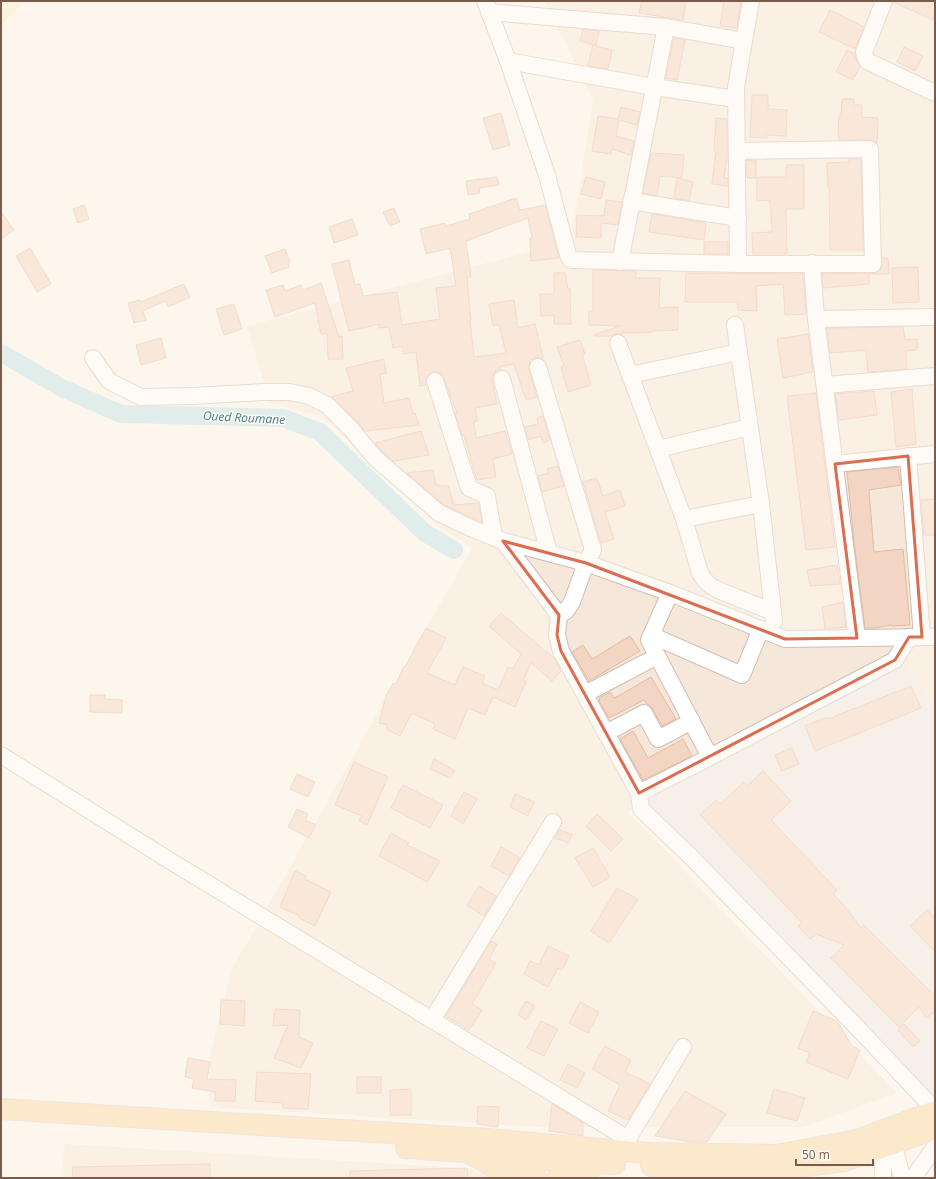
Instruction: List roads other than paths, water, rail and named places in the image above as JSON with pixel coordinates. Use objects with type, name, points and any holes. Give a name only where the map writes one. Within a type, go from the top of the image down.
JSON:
[{"type":"main road","points":[[1,1109],[516,1142],[627,1152],[655,1153],[777,1155],[857,1140],[885,1138],[935,1129]]},
{"type":"main road","points":[[517,1178],[520,1170],[627,1152],[707,1170],[792,1168],[844,1161],[935,1110]]},
{"type":"main road","points":[[1,1123],[465,1152],[533,1168]]},
{"type":"main road","points":[[516,1142],[533,1168]]},
{"type":"main road","points":[[533,1168],[545,1145]]},
{"type":"main road","points":[[465,1152],[487,1162],[500,1178]]},
{"type":"main road","points":[[557,1178],[583,1170],[627,1152]]},
{"type":"street","points":[[738,264],[736,87],[752,1]]},
{"type":"street","points":[[884,1],[864,52],[866,58],[869,62],[935,93]]},
{"type":"street","points":[[737,151],[870,149],[873,264],[738,264],[620,262],[570,259],[547,175],[508,61],[487,6],[666,27],[744,41]]},
{"type":"street","points":[[620,262],[666,27]]},
{"type":"street","points":[[508,61],[654,87],[736,99]]},
{"type":"street","points":[[631,201],[738,218]]},
{"type":"street","points":[[812,263],[816,319],[856,638]]},
{"type":"street","points":[[816,319],[935,317]]},
{"type":"street","points":[[735,325],[761,504],[776,635]]},
{"type":"street","points":[[618,343],[684,519],[703,579],[709,586],[774,612]]},
{"type":"street","points":[[630,375],[739,352]]},
{"type":"street","points":[[93,358],[109,381],[141,397],[263,392],[290,392],[308,396],[328,405],[351,429],[374,458],[439,512],[473,529],[499,539],[586,563],[670,593],[785,639],[922,637]]},
{"type":"street","points":[[538,367],[592,550],[572,602],[566,611],[559,615]]},
{"type":"street","points":[[825,385],[935,376]]},
{"type":"street","points":[[502,379],[549,553]]},
{"type":"street","points":[[435,381],[469,488],[487,496],[499,539],[559,615],[557,635],[562,651],[639,794],[641,808],[845,1014],[935,1110]]},
{"type":"street","points":[[658,449],[750,427]]},
{"type":"street","points":[[835,464],[935,454]]},
{"type":"street","points":[[908,456],[922,637]]},
{"type":"street","points":[[684,519],[761,504]]},
{"type":"street","points":[[670,593],[649,640],[710,757]]},
{"type":"street","points":[[651,635],[742,675],[761,629]]},
{"type":"street","points":[[639,794],[895,660],[922,637]]},
{"type":"street","points":[[585,694],[648,661]]},
{"type":"street","points":[[606,733],[644,713],[658,739],[692,722]]},
{"type":"street","points":[[1,755],[172,862],[432,1020],[627,1152],[683,1047]]},
{"type":"street","points":[[432,1020],[553,822]]},
{"type":"street","points":[[883,1178],[885,1138]]},
{"type":"street","points":[[885,1138],[902,1178]]},
{"type":"street","points":[[913,1178],[935,1147]]},
{"type":"street","points":[[752,1169],[795,1178]]},
{"type":"waterway","name":"Oued Roumane","points":[[1,353],[62,388],[121,414],[283,418],[320,432],[425,533],[454,550]]}]
